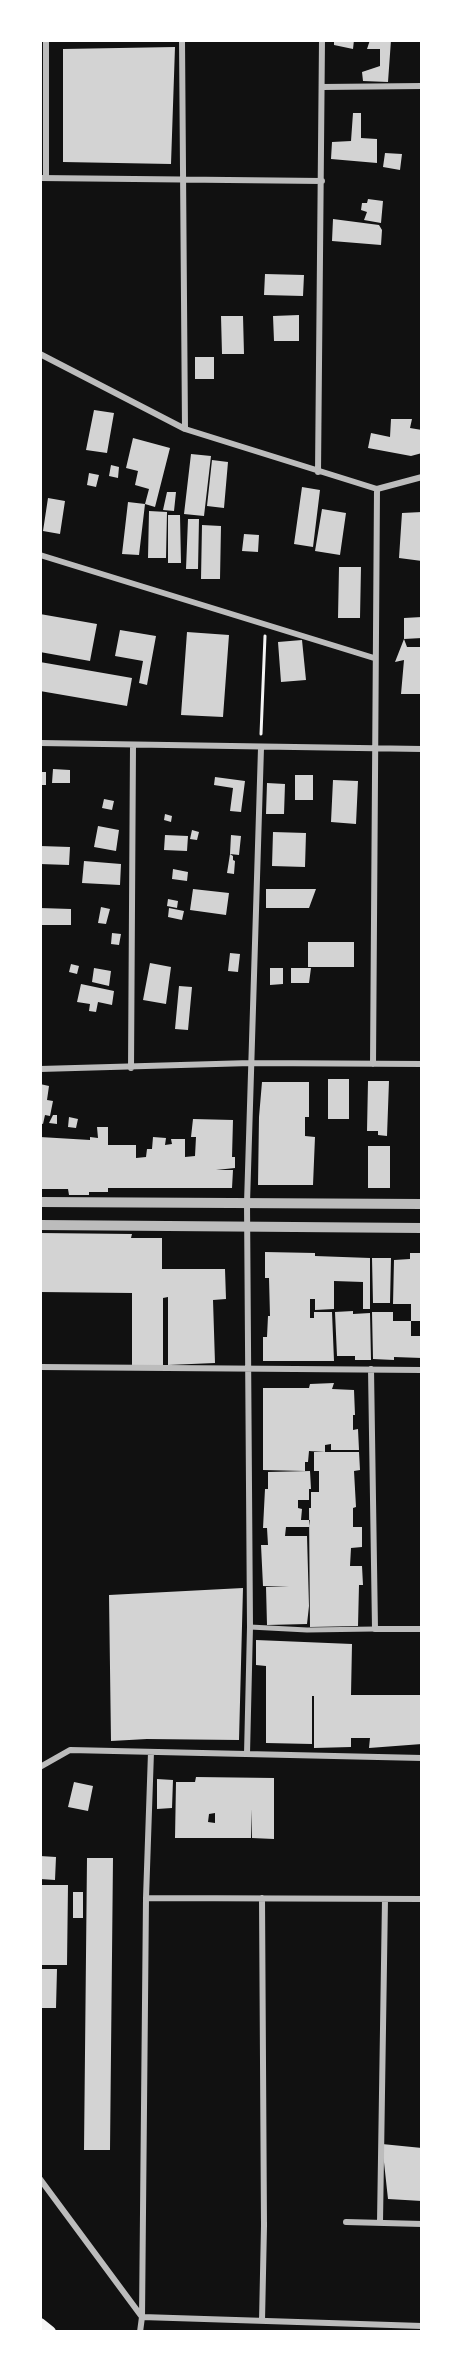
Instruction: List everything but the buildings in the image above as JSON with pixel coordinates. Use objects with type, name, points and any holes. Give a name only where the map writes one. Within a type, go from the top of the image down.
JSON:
[{"type":"main road","points":[[40,2324],[50,2331]]},
{"type":"street","points":[[46,40],[43,178],[322,180]]},
{"type":"street","points":[[182,40],[185,429]]},
{"type":"street","points":[[318,472],[322,40]]},
{"type":"street","points":[[322,87],[422,86]]},
{"type":"street","points":[[40,354],[185,429],[318,472],[377,489],[422,477]]},
{"type":"street","points":[[373,1064],[374,658],[377,489]]},
{"type":"street","points":[[40,555],[374,658]]},
{"type":"street","points":[[40,743],[422,749]]},
{"type":"street","points":[[131,1068],[133,745]]},
{"type":"street","points":[[247,1754],[250,1627],[247,1203],[261,748]]},
{"type":"street","points":[[40,1068],[131,1068],[251,1063],[422,1064]]},
{"type":"street","points":[[40,1202],[422,1204]]},
{"type":"street","points":[[40,1225],[422,1228]]},
{"type":"street","points":[[40,1367],[422,1370]]},
{"type":"street","points":[[370,1369],[375,1629]]},
{"type":"street","points":[[250,1627],[307,1630],[422,1629]]},
{"type":"street","points":[[40,1767],[70,1750],[422,1758]]},
{"type":"street","points":[[140,2331],[142,2317],[146,1898],[151,1752]]},
{"type":"street","points":[[146,1898],[422,1899]]},
{"type":"street","points":[[262,1898],[264,2226],[262,2321]]},
{"type":"street","points":[[381,2222],[385,1899]]},
{"type":"street","points":[[40,2180],[142,2317]]},
{"type":"street","points":[[346,2222],[422,2224]]},
{"type":"street","points":[[142,2317],[422,2326]]},
{"type":"path","points":[[261,748],[265,624]]}]
